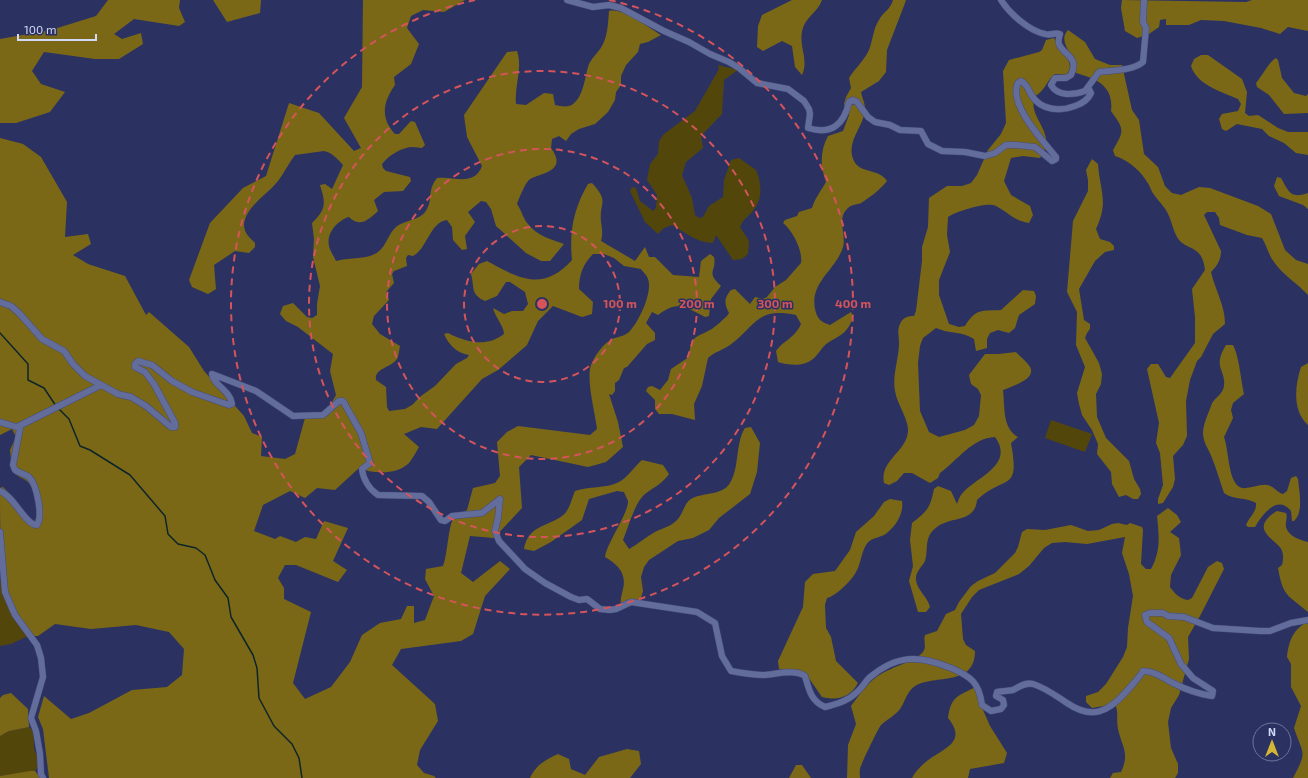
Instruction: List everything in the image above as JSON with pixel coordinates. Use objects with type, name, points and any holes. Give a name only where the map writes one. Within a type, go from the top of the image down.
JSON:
[{"type":"street","points":[[567,0],[593,7],[609,5],[621,8],[664,31],[729,62],[757,83],[788,89],[807,105],[810,114],[808,128],[814,130],[827,129],[838,125],[844,117],[849,102],[853,100],[857,102],[871,120],[890,125],[900,130],[921,131],[928,144],[942,151],[965,152],[985,156],[995,153],[1006,145],[1015,145],[1035,147],[1052,161],[1056,159],[1056,157],[1020,108],[1016,97],[1018,83],[1022,81],[1026,84],[1035,100],[1045,107],[1057,110],[1068,109],[1083,102],[1089,97],[1090,92],[1089,89],[1087,89]]},
{"type":"street","points":[[1001,0],[1008,9],[1023,22],[1037,31],[1045,35],[1056,32],[1060,34],[1059,42],[1071,60],[1073,70],[1071,75],[1066,78],[1055,78],[1051,85],[1058,93],[1063,94],[1081,92],[1087,89],[1099,72],[1130,68],[1138,66],[1143,62],[1146,28],[1143,22],[1144,0]]},
{"type":"street","points":[[0,302],[11,306],[42,339],[64,350],[73,364],[85,376],[118,394],[131,397],[146,406],[171,427],[175,427],[175,423],[162,397],[149,377],[135,367],[135,364],[138,362],[152,365],[172,381],[192,392],[229,405],[232,404],[232,399],[211,377],[212,374],[256,391],[293,416],[323,415],[339,401],[343,402],[366,445],[370,463],[362,469],[363,476],[372,491],[378,495],[422,496],[429,502],[437,516],[441,520],[445,521],[452,516],[482,513],[500,499],[495,531],[499,541],[525,569],[540,580],[579,600],[587,599],[600,609],[616,609],[631,602],[697,612],[715,623],[722,656],[730,671],[765,675],[776,673],[801,673],[805,676],[811,698],[817,704],[824,707],[842,702],[852,697],[869,678],[898,660],[908,659],[932,660],[975,682],[980,691],[982,705],[991,711],[1001,709],[1004,705],[1002,700],[996,696],[997,692],[1012,690],[1024,684],[1033,684],[1052,692],[1067,703],[1082,711],[1091,713],[1096,712],[1110,708],[1117,702],[1138,679],[1143,671],[1157,673],[1177,685],[1199,694],[1212,696],[1213,691],[1193,678],[1181,664],[1169,638],[1147,622],[1145,616],[1150,613],[1163,613],[1168,616],[1184,617],[1213,628],[1260,631],[1270,631],[1291,623],[1308,620]]},
{"type":"street","points":[[17,427],[101,385]]},
{"type":"street","points":[[0,422],[20,428],[20,434],[15,447],[14,465],[15,470],[29,478],[35,488],[38,502],[39,522],[37,525],[33,525],[29,522],[10,497],[0,491]]},
{"type":"street","points":[[0,532],[5,592],[15,615],[37,646],[41,658],[43,676],[31,718],[36,731],[40,754],[41,774],[43,778]]},
{"type":"shaded area","points":[[108,0],[180,0],[179,8],[185,22],[179,26],[134,19],[114,34],[122,39],[141,33],[143,44],[119,59],[95,59],[44,52],[32,71],[41,84],[65,92],[50,112],[16,123],[0,123],[0,39],[51,30],[96,16]]},
{"type":"shaded area","points":[[213,0],[261,0],[260,13],[227,22]]},
{"type":"shaded area","points":[[363,0],[465,0],[444,12],[423,10],[411,16],[407,28],[419,44],[411,64],[394,77],[395,85],[386,104],[385,116],[390,128],[395,134],[399,134],[411,121],[415,122],[425,145],[422,148],[409,147],[400,150],[382,164],[386,171],[410,177],[411,181],[403,191],[384,192],[374,200],[378,211],[364,222],[357,222],[349,217],[337,224],[329,236],[330,248],[336,261],[374,255],[378,252],[396,227],[404,222],[421,216],[424,213],[429,205],[432,187],[437,178],[463,179],[474,176],[478,172],[482,166],[467,137],[464,115],[507,52],[517,51],[519,58],[516,104],[526,105],[544,93],[553,94],[555,105],[567,106],[573,104],[580,96],[589,64],[605,40],[609,11],[621,12],[628,15],[661,35],[648,42],[640,44],[638,52],[626,65],[621,76],[621,85],[616,92],[615,100],[608,112],[595,124],[579,129],[571,134],[566,141],[559,136],[552,139],[551,148],[556,157],[554,168],[532,178],[523,189],[517,204],[526,222],[540,234],[564,244],[550,261],[541,261],[526,253],[496,226],[491,209],[486,202],[481,201],[468,212],[475,222],[465,236],[467,249],[462,250],[453,240],[452,227],[447,220],[436,225],[418,253],[413,256],[408,255],[406,258],[407,266],[394,271],[392,274],[394,283],[386,292],[389,300],[374,316],[372,324],[380,334],[400,346],[397,359],[380,370],[376,376],[376,380],[386,387],[387,407],[389,411],[405,409],[412,405],[421,396],[435,386],[456,364],[467,358],[469,355],[454,348],[448,342],[444,334],[448,333],[469,341],[490,341],[504,334],[503,328],[493,308],[504,314],[512,311],[523,311],[528,304],[525,292],[510,282],[506,282],[497,296],[485,301],[477,296],[474,290],[471,274],[479,264],[487,261],[521,277],[541,279],[551,276],[561,270],[572,260],[571,239],[574,220],[579,202],[588,184],[592,183],[601,195],[602,199],[601,241],[635,261],[645,247],[649,257],[655,257],[673,275],[699,277],[701,261],[710,254],[714,257],[715,262],[713,274],[716,281],[721,286],[711,299],[709,316],[705,317],[687,308],[676,306],[665,310],[658,315],[652,312],[646,323],[655,333],[655,340],[647,344],[627,367],[624,368],[619,380],[615,383],[615,391],[612,395],[609,394],[618,422],[623,447],[606,462],[588,467],[531,455],[519,467],[522,508],[494,538],[470,536],[461,573],[473,582],[500,561],[510,569],[485,596],[473,634],[461,641],[401,649],[392,665],[435,704],[438,721],[420,750],[417,765],[424,773],[436,778],[49,778],[43,729],[38,717],[44,696],[71,719],[89,713],[132,690],[167,687],[182,675],[184,649],[169,632],[136,625],[91,629],[55,624],[38,636],[28,636],[8,608],[2,565],[0,488],[3,487],[29,520],[35,522],[36,506],[35,495],[31,486],[28,482],[12,471],[10,450],[16,437],[12,429],[0,435],[0,138],[23,144],[41,157],[67,202],[65,237],[88,234],[91,244],[73,255],[88,264],[125,276],[146,315],[149,312],[189,347],[204,371],[244,416],[252,433],[262,437],[261,456],[285,459],[295,454],[305,418],[324,416],[336,395],[330,371],[333,354],[298,327],[286,321],[280,314],[283,306],[293,303],[307,317],[312,318],[317,315],[320,286],[313,257],[314,239],[312,223],[320,214],[324,206],[320,185],[325,184],[332,189],[343,165],[332,154],[324,151],[295,155],[278,181],[248,212],[245,218],[245,230],[255,243],[255,247],[249,253],[235,251],[214,265],[216,289],[208,294],[192,287],[189,280],[210,223],[243,188],[266,176],[289,103],[319,113],[354,151],[361,148],[344,118],[362,87]],"holes":[[[593,254],[604,254],[614,258],[624,266],[641,269],[646,275],[649,291],[641,314],[633,327],[627,333],[612,339],[605,344],[591,365],[590,387],[597,429],[590,435],[518,426],[507,432],[497,442],[500,476],[495,483],[473,488],[467,510],[455,516],[451,525],[443,566],[426,569],[425,579],[434,596],[425,620],[414,623],[414,606],[407,606],[401,619],[380,623],[362,635],[350,662],[331,687],[305,699],[293,683],[311,612],[284,599],[284,588],[278,578],[285,565],[296,565],[338,582],[347,570],[333,561],[348,528],[324,521],[316,539],[305,537],[296,542],[280,536],[275,539],[254,531],[263,505],[290,491],[305,498],[317,488],[335,490],[359,468],[385,472],[398,470],[404,467],[409,463],[419,447],[404,434],[421,427],[437,429],[482,379],[498,370],[527,345],[538,321],[553,306],[582,317],[592,314],[593,302],[579,289],[580,279],[584,266]]]},
{"type":"shaded area","points":[[792,0],[822,0],[818,8],[806,22],[802,31],[801,37],[805,64],[802,75],[795,67],[792,46],[782,41],[763,51],[757,47],[758,26],[762,15]]},
{"type":"shaded area","points":[[893,0],[906,0],[887,50],[886,72],[879,81],[861,92],[865,111],[864,117],[853,141],[852,148],[854,161],[857,165],[865,170],[879,174],[887,181],[871,196],[861,203],[850,206],[844,213],[842,218],[844,240],[842,250],[819,285],[814,300],[818,318],[822,321],[830,325],[851,312],[853,316],[851,323],[842,334],[824,346],[812,360],[798,365],[778,362],[776,351],[795,333],[801,324],[796,315],[783,313],[765,316],[758,320],[730,345],[708,358],[702,386],[694,404],[695,420],[672,414],[659,414],[655,409],[655,400],[646,391],[648,387],[652,386],[660,390],[668,380],[671,369],[689,357],[691,345],[694,339],[712,329],[727,316],[729,313],[726,306],[726,301],[731,290],[735,289],[750,304],[755,297],[763,299],[767,297],[775,287],[786,280],[801,263],[799,247],[790,231],[783,223],[785,220],[797,216],[799,212],[812,208],[816,198],[826,182],[822,164],[823,147],[828,136],[843,131],[849,115],[844,104],[851,88],[849,78],[867,54],[877,23],[891,6]]},
{"type":"shaded area","points":[[1122,0],[1246,2],[1252,0],[1308,0],[1308,31],[1288,27],[1280,34],[1261,28],[1224,21],[1201,20],[1189,25],[1166,25],[1166,19],[1160,20],[1159,27],[1149,34],[1137,38],[1125,31],[1121,8]]},
{"type":"shaded area","points":[[1068,30],[1085,42],[1095,59],[1110,65],[1122,65],[1132,110],[1139,120],[1144,154],[1158,167],[1165,186],[1172,193],[1181,195],[1199,187],[1210,188],[1258,206],[1271,214],[1285,250],[1296,260],[1308,264],[1308,295],[1278,267],[1270,256],[1262,238],[1247,235],[1220,225],[1219,218],[1215,212],[1207,212],[1204,215],[1221,251],[1218,263],[1211,272],[1222,304],[1225,324],[1213,334],[1201,357],[1197,361],[1190,380],[1186,401],[1187,436],[1183,445],[1173,456],[1175,479],[1173,487],[1163,503],[1158,504],[1158,499],[1163,485],[1160,453],[1156,443],[1159,423],[1147,369],[1151,364],[1158,364],[1166,377],[1170,378],[1195,343],[1195,317],[1192,289],[1205,270],[1201,256],[1181,242],[1177,237],[1168,213],[1153,194],[1142,175],[1135,167],[1115,156],[1113,150],[1121,134],[1121,127],[1111,111],[1110,95],[1107,90],[1097,81],[1076,73],[1073,61],[1064,40]]},
{"type":"shaded area","points":[[1054,38],[1069,61],[1070,66],[1066,75],[1055,74],[1034,97],[1033,105],[1035,113],[1045,134],[1045,149],[1040,158],[1023,156],[1011,158],[1004,181],[1011,195],[1030,206],[1033,215],[1029,223],[1019,220],[1000,208],[992,205],[979,206],[957,212],[948,217],[947,235],[950,252],[939,280],[939,295],[949,324],[959,327],[965,326],[976,313],[1001,310],[1023,290],[1034,291],[1036,296],[1035,304],[1019,315],[1015,328],[1009,333],[998,330],[990,333],[987,339],[987,348],[976,351],[974,339],[969,336],[936,328],[923,338],[920,346],[918,363],[920,411],[929,432],[939,437],[965,430],[974,425],[979,416],[981,395],[978,389],[971,384],[969,375],[985,354],[1016,352],[1031,368],[1031,373],[1024,381],[1003,390],[1004,410],[1007,423],[1009,428],[1018,437],[1011,443],[1014,469],[1012,476],[977,500],[972,512],[967,516],[949,521],[937,527],[930,535],[927,543],[925,561],[918,572],[916,580],[918,587],[930,607],[926,612],[918,612],[909,581],[913,566],[910,540],[912,523],[927,509],[934,489],[938,486],[951,491],[957,504],[961,495],[967,489],[997,464],[1000,456],[1000,447],[995,437],[987,438],[972,445],[940,473],[938,478],[930,483],[912,473],[904,473],[897,481],[889,485],[884,483],[886,468],[900,450],[907,437],[907,424],[896,396],[894,385],[899,349],[898,334],[900,324],[904,318],[914,316],[916,311],[922,261],[922,247],[928,227],[929,198],[947,186],[962,186],[971,183],[977,175],[988,150],[1001,134],[1006,123],[1003,71],[1009,60],[1039,52],[1042,50],[1046,40]]},
{"type":"shaded area","points":[[1201,55],[1208,55],[1242,79],[1247,92],[1245,113],[1249,116],[1258,115],[1278,128],[1288,132],[1308,132],[1308,155],[1296,153],[1284,143],[1269,136],[1262,129],[1237,124],[1226,131],[1222,129],[1219,119],[1222,114],[1238,111],[1241,104],[1238,99],[1204,83],[1194,73],[1191,66],[1194,59]]},
{"type":"shaded area","points":[[1276,58],[1278,60],[1282,78],[1294,93],[1306,96],[1308,94],[1308,113],[1284,114],[1269,95],[1257,87],[1256,83],[1268,66]]},
{"type":"shaded area","points":[[718,65],[738,70],[724,80],[722,114],[701,136],[703,148],[686,162],[682,175],[692,198],[695,215],[699,218],[703,217],[709,206],[723,197],[724,180],[731,160],[739,158],[756,170],[760,186],[760,197],[756,207],[744,220],[740,227],[749,241],[748,254],[742,259],[733,260],[716,235],[713,243],[707,243],[691,237],[672,225],[664,228],[658,234],[645,222],[630,191],[632,187],[636,188],[640,201],[653,211],[656,208],[657,195],[647,180],[650,164],[658,154],[659,141],[664,134],[695,111],[719,69]]},
{"type":"shaded area","points":[[1092,159],[1098,164],[1103,196],[1102,211],[1096,229],[1100,239],[1110,242],[1114,246],[1114,250],[1105,252],[1095,261],[1079,289],[1084,320],[1090,324],[1090,329],[1085,338],[1099,363],[1102,374],[1101,384],[1096,394],[1097,417],[1106,438],[1129,461],[1134,479],[1140,489],[1141,494],[1138,499],[1133,499],[1126,495],[1119,497],[1112,484],[1111,472],[1097,454],[1098,444],[1092,430],[1082,415],[1077,393],[1085,367],[1076,345],[1077,312],[1067,292],[1073,221],[1088,191],[1086,170]]},
{"type":"shaded area","points":[[1277,177],[1281,178],[1288,190],[1294,195],[1308,193],[1308,209],[1303,205],[1279,196],[1274,186]]},
{"type":"shaded area","points":[[1226,345],[1233,345],[1235,350],[1244,394],[1233,403],[1231,410],[1233,418],[1224,437],[1231,474],[1237,485],[1242,488],[1267,485],[1283,494],[1287,491],[1291,478],[1296,476],[1298,479],[1300,507],[1294,521],[1292,521],[1291,511],[1286,506],[1275,505],[1266,512],[1255,527],[1248,527],[1246,525],[1247,522],[1254,512],[1256,503],[1232,497],[1224,493],[1214,462],[1203,437],[1203,430],[1212,403],[1220,394],[1224,386],[1224,380],[1220,368],[1220,359]]},
{"type":"shaded area","points":[[1308,363],[1308,425],[1299,413],[1296,390],[1301,367]]},
{"type":"shaded area","points":[[1051,420],[1092,434],[1085,452],[1045,438]]},
{"type":"shaded area","points":[[751,427],[760,443],[757,472],[750,494],[719,518],[709,530],[693,538],[678,541],[649,560],[644,567],[641,577],[643,591],[640,601],[621,604],[624,578],[617,566],[605,557],[627,506],[628,501],[624,492],[617,491],[589,499],[582,520],[551,542],[534,551],[524,549],[526,541],[534,531],[556,520],[564,514],[575,491],[586,488],[608,486],[619,482],[642,460],[663,465],[669,474],[661,483],[641,498],[632,516],[623,540],[629,549],[655,532],[674,523],[691,499],[701,495],[717,492],[727,487],[735,469],[742,434],[745,428]]},
{"type":"shaded area","points":[[890,499],[902,501],[902,511],[895,525],[884,535],[868,543],[864,548],[858,569],[854,575],[839,591],[827,598],[825,605],[826,628],[831,637],[836,661],[858,683],[848,695],[843,697],[822,697],[806,674],[779,669],[778,661],[803,607],[805,582],[813,574],[835,571],[850,550],[856,532],[874,516],[884,502]]},
{"type":"shaded area","points":[[1168,508],[1177,515],[1181,522],[1170,532],[1179,538],[1181,555],[1171,575],[1170,587],[1174,592],[1180,597],[1188,600],[1192,598],[1208,567],[1217,561],[1222,563],[1224,569],[1188,637],[1189,659],[1179,695],[1171,708],[1168,722],[1171,748],[1178,764],[1178,773],[1175,778],[1110,778],[1113,773],[1121,772],[1125,760],[1124,750],[1118,729],[1116,707],[1115,704],[1092,708],[1086,702],[1086,696],[1098,692],[1106,684],[1123,657],[1127,647],[1128,628],[1133,596],[1129,574],[1122,553],[1125,537],[1087,544],[1065,542],[1052,543],[1044,548],[1029,566],[1019,574],[979,590],[972,597],[961,614],[963,639],[966,645],[975,651],[973,662],[968,670],[961,675],[952,678],[923,683],[912,688],[898,711],[879,728],[860,767],[860,778],[847,778],[848,745],[856,724],[851,706],[865,688],[877,677],[886,671],[910,661],[923,652],[925,648],[925,635],[937,631],[946,614],[955,610],[971,586],[995,573],[1015,553],[1022,532],[1027,529],[1045,530],[1071,525],[1088,531],[1099,530],[1112,524],[1118,523],[1127,525],[1130,523],[1142,527],[1141,564],[1146,569],[1151,569],[1158,550],[1159,537],[1157,516]]},
{"type":"shaded area","points":[[1277,511],[1286,513],[1286,527],[1289,533],[1298,539],[1308,542],[1308,612],[1284,590],[1278,568],[1282,565],[1283,553],[1279,546],[1264,530],[1266,520]]},
{"type":"shaded area","points":[[0,575],[1,583],[28,636],[11,644],[0,646]]},
{"type":"shaded area","points":[[1308,621],[1308,778],[1293,778],[1302,757],[1302,748],[1294,728],[1301,706],[1291,687],[1291,664],[1287,657],[1289,645],[1295,632]]},
{"type":"shaded area","points":[[976,687],[980,703],[990,726],[1007,753],[1004,763],[970,769],[968,778],[912,778],[923,764],[953,742],[955,732],[948,718],[953,701],[960,695]]},
{"type":"shaded area","points":[[11,693],[28,709],[29,727],[9,731],[0,736],[0,698],[3,695]]},
{"type":"shaded area","points":[[29,727],[34,732],[34,749],[39,758],[39,765],[35,771],[0,776],[0,736],[9,731]]},
{"type":"shaded area","points":[[627,749],[639,751],[641,764],[630,778],[530,778],[541,763],[558,754],[569,759],[571,769],[585,775],[599,757]]},
{"type":"shaded area","points":[[796,765],[802,765],[811,778],[789,778]]},
{"type":"shaded area","points":[[35,771],[41,778],[0,778],[0,776]]},
{"type":"waterway","points":[[0,333],[28,364],[28,380],[44,388],[56,406]]},
{"type":"waterway","points":[[58,408],[69,419],[80,446],[90,450],[130,475],[165,516],[168,534],[178,544],[196,548],[205,555],[215,580],[228,598],[231,617],[253,655],[257,668],[259,698],[274,726],[292,744],[299,758],[302,778]]}]
